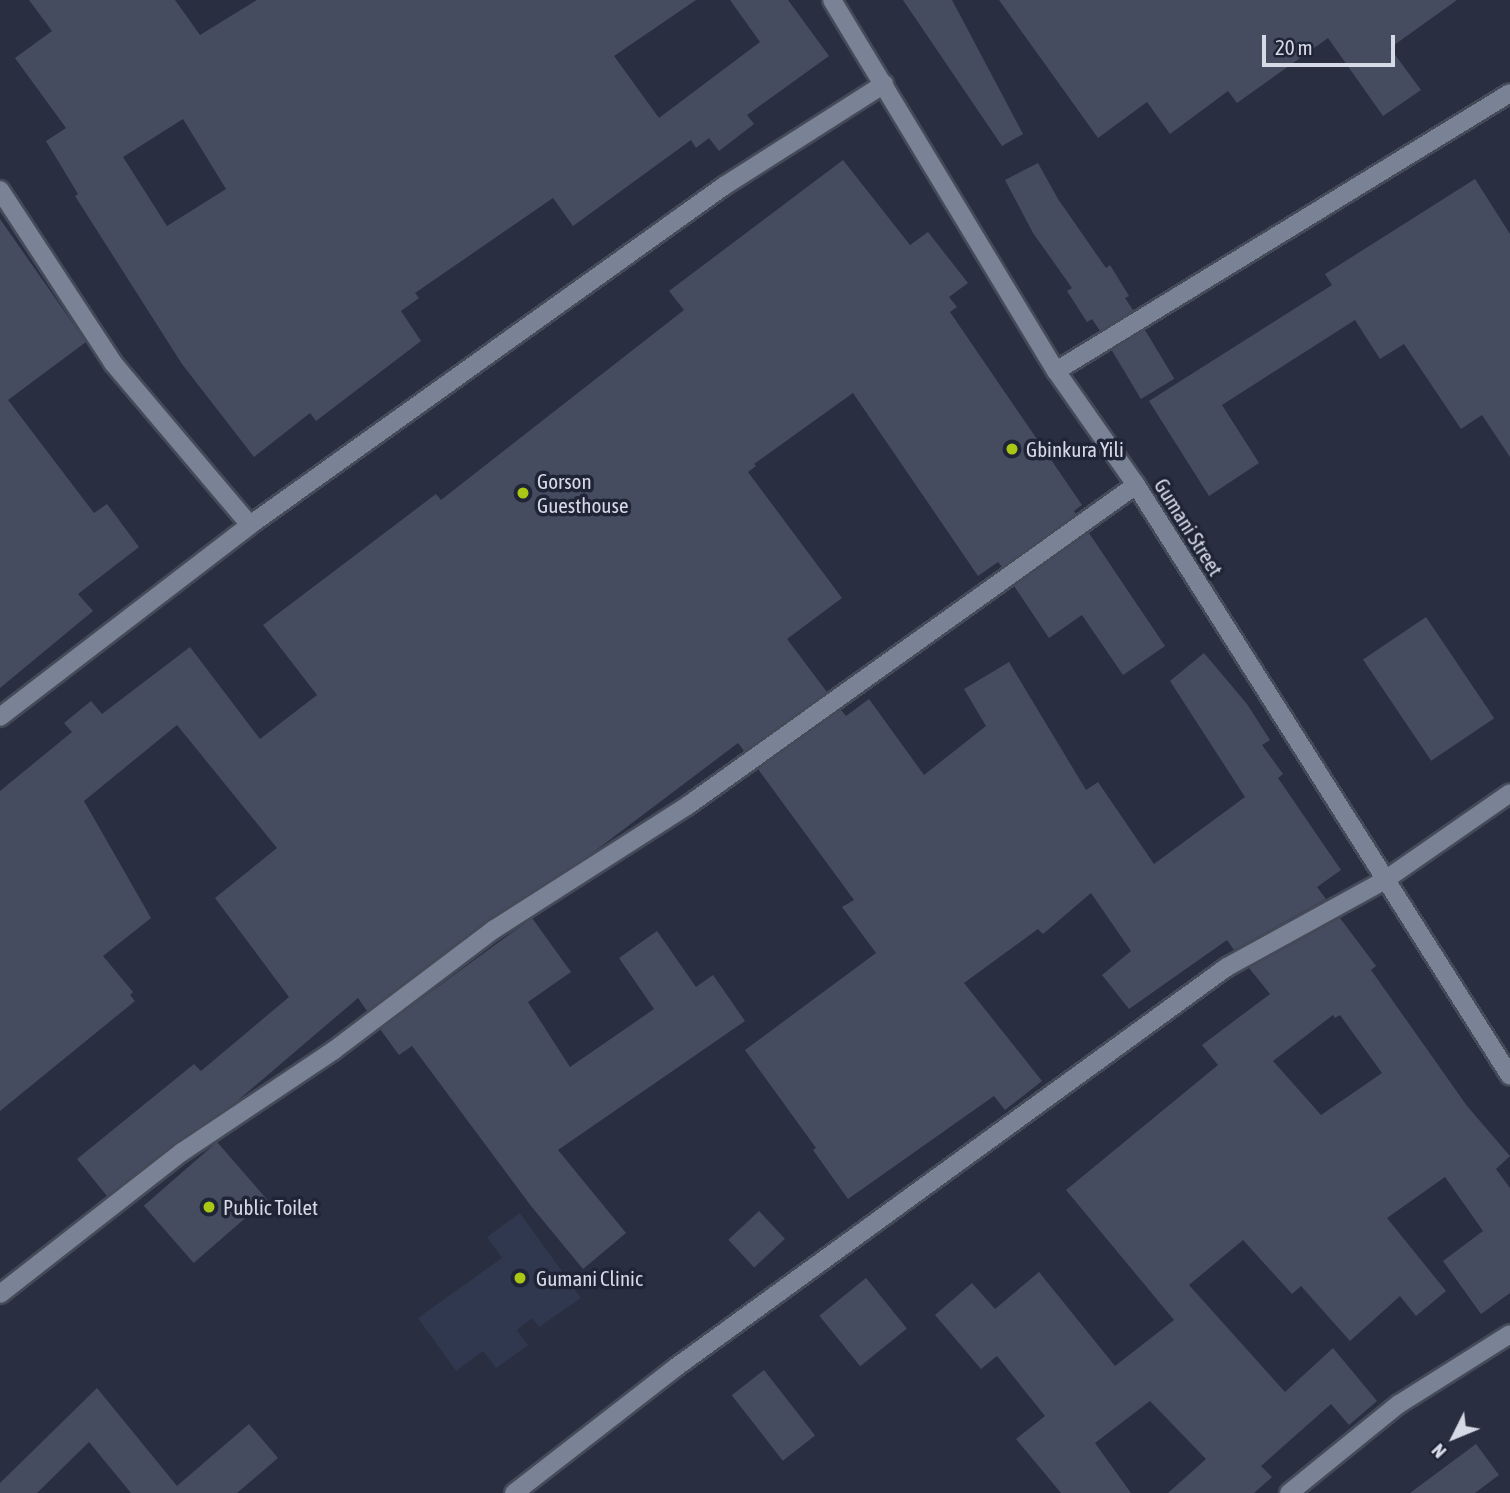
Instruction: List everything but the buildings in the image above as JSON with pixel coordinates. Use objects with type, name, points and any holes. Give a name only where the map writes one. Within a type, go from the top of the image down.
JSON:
[{"type":"street","name":"Gumani Street","points":[[832,0],[1056,370],[1136,485],[1510,1076]]},
{"type":"street","points":[[0,717],[250,525],[723,186],[884,83]]},
{"type":"street","points":[[1056,370],[1510,93]]},
{"type":"street","points":[[0,190],[113,363],[250,525]]},
{"type":"street","points":[[0,1294],[183,1152],[333,1051],[492,930],[687,806],[1136,485]]},
{"type":"street","points":[[514,1493],[676,1368],[1227,967],[1385,880],[1510,793]]},
{"type":"street","points":[[1289,1493],[1399,1404],[1510,1334]]},
{"type":"shaded area","name":"Gumani Clinic","points":[[520,1213],[581,1298],[539,1327],[532,1318],[517,1330],[528,1345],[496,1368],[483,1351],[456,1371],[418,1318],[502,1258],[487,1237]]},
{"type":"place","name":"Gbinkura Yili","points":[[1012,449]]},
{"type":"place","name":"Gorson Guesthouse","points":[[523,493]]},
{"type":"place","name":"Public Toilet","points":[[209,1207]]},
{"type":"place","name":"Gumani Clinic","points":[[520,1278]]}]
